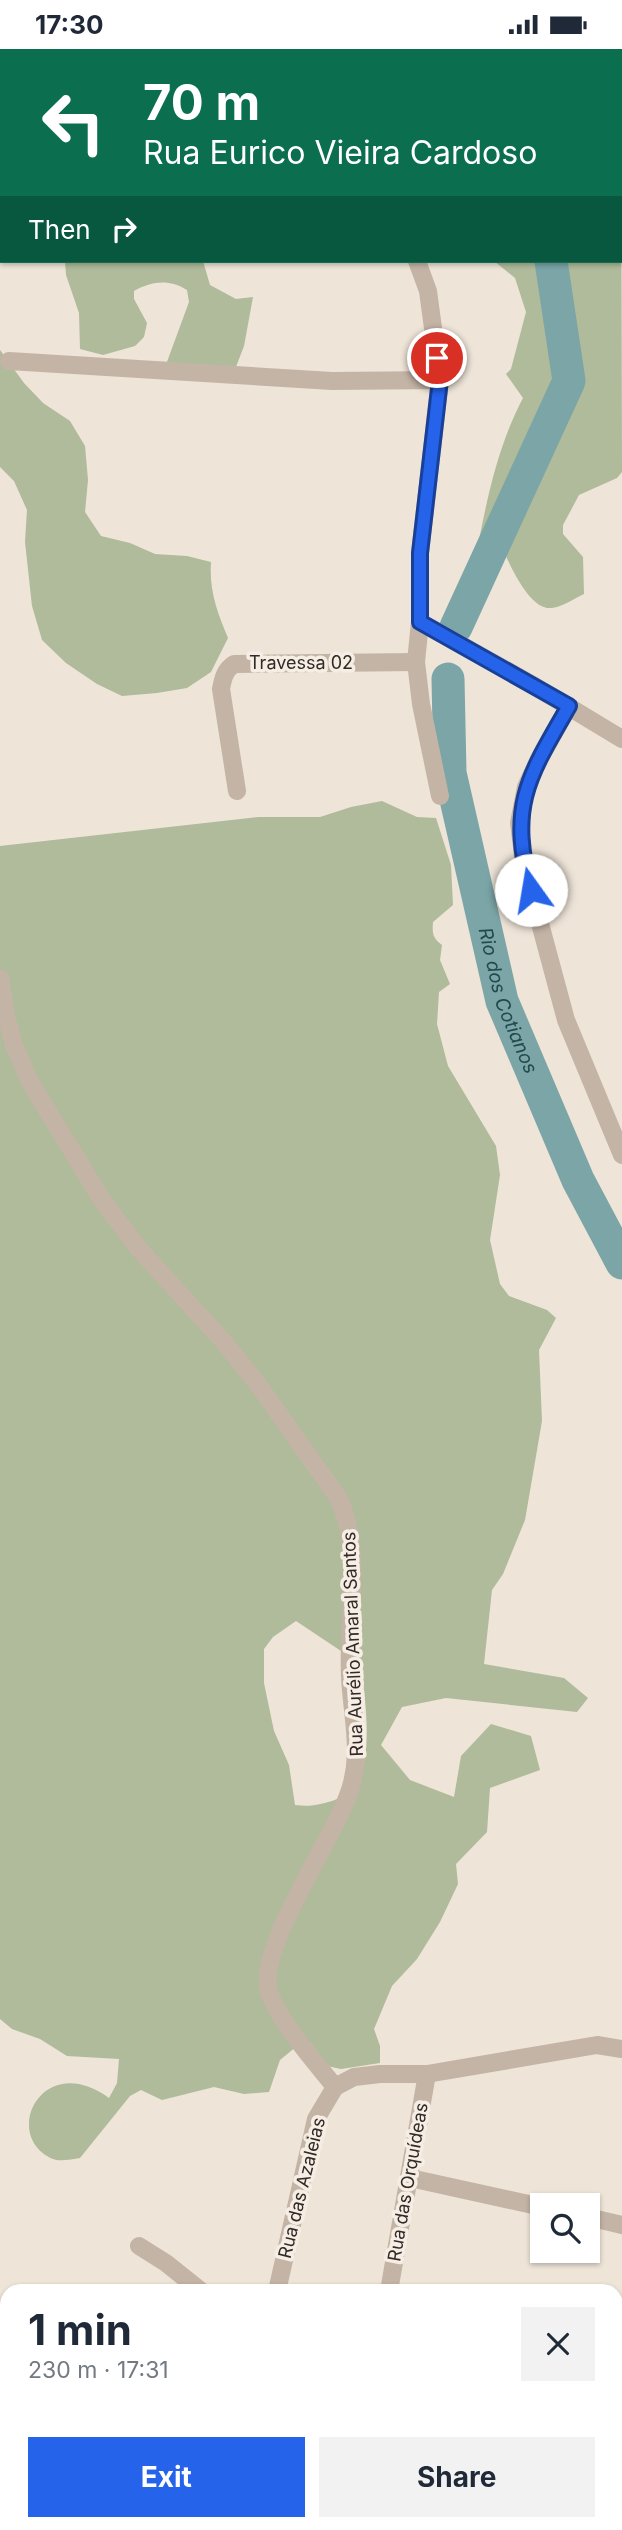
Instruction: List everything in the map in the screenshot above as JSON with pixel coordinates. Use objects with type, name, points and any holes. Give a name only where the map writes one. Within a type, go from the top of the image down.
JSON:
[{"type":"street","points":[[418,263],[428,291],[440,380],[420,553],[420,622],[416,662],[421,704],[440,796]]},
{"type":"street","points":[[9,361],[332,381],[440,380]]},
{"type":"street","points":[[420,622],[622,739]]},
{"type":"street","name":"Travessa 02","points":[[237,791],[221,688],[228,668],[234,664],[416,662]]},
{"type":"street","points":[[569,706],[526,787],[519,823],[524,864],[566,1020],[622,1155]]},
{"type":"street","name":"Rua Aurélio Amaral Santos","points":[[0,978],[14,1045],[30,1082],[102,1200],[139,1251],[222,1340],[257,1383],[339,1499],[347,1516],[351,1544],[350,1678],[357,1766],[348,1797],[271,1950],[267,1986],[273,2005],[335,2087]]},
{"type":"street","points":[[335,2087],[354,2077],[427,2074],[597,2045],[622,2049]]},
{"type":"street","name":"Rua das Orquídeas","points":[[390,2284],[427,2074]]},
{"type":"street","name":"Rua das Azaleias","points":[[278,2284],[316,2119],[335,2087]]},
{"type":"street","points":[[410,2178],[530,2204]]},
{"type":"street","points":[[600,2220],[622,2225]]},
{"type":"street","points":[[139,2246],[192,2284]]},
{"type":"green space","points":[[65,263],[204,263],[210,285],[236,299],[253,297],[244,346],[234,372],[164,370],[189,302],[187,290],[167,283],[154,283],[134,291],[134,299],[147,323],[144,337],[135,346],[103,355],[80,349],[79,313],[66,275]]},
{"type":"green space","points":[[496,263],[621,263],[622,472],[617,478],[579,495],[563,525],[563,534],[583,557],[584,594],[552,608],[543,607],[526,591],[511,567],[497,535],[479,540],[501,450],[523,398],[506,374],[511,369],[526,312],[515,278]]},
{"type":"green space","points":[[0,350],[24,383],[43,403],[70,421],[85,446],[88,480],[85,512],[101,536],[130,543],[155,554],[187,556],[211,562],[215,601],[228,638],[211,672],[187,688],[122,696],[97,684],[66,663],[42,640],[32,606],[25,542],[27,510],[14,481],[0,467]]},
{"type":"green space","points":[[382,801],[417,817],[436,818],[451,865],[453,905],[433,922],[434,935],[442,945],[440,960],[450,984],[439,992],[437,1024],[448,1066],[496,1146],[500,1175],[490,1240],[500,1284],[509,1296],[547,1310],[556,1318],[539,1350],[542,1421],[525,1520],[503,1574],[492,1590],[484,1664],[564,1678],[588,1698],[577,1712],[446,1698],[402,1707],[381,1745],[410,1780],[454,1797],[461,1756],[491,1724],[531,1736],[540,1770],[490,1788],[487,1832],[456,1864],[458,1884],[440,1922],[417,1959],[392,1986],[374,2029],[380,2046],[380,2063],[341,2069],[327,2066],[310,2042],[303,2041],[280,2060],[269,2092],[244,2094],[214,2087],[162,2100],[141,2090],[130,2096],[80,2158],[56,2160],[37,2148],[30,2133],[30,2117],[36,2101],[48,2090],[65,2084],[85,2086],[109,2098],[117,2083],[119,2059],[67,2056],[40,2039],[12,2029],[0,2019],[0,846],[259,817],[320,817]],"holes":[[[296,1621],[362,1665],[367,1722],[364,1762],[358,1779],[348,1792],[332,1801],[295,1805],[289,1765],[274,1731],[264,1683],[264,1649],[273,1637]]]},
{"type":"waterway","name":"Rio dos Cotianos","points":[[456,627],[569,381],[551,263]]},
{"type":"waterway","name":"Rio dos Cotianos","points":[[448,679],[450,773],[502,1001],[578,1180],[622,1263]]},
{"type":"route","points":[[437,358],[440,380],[420,553],[420,622],[569,706],[526,787],[519,823],[524,864],[531,890]]}]
